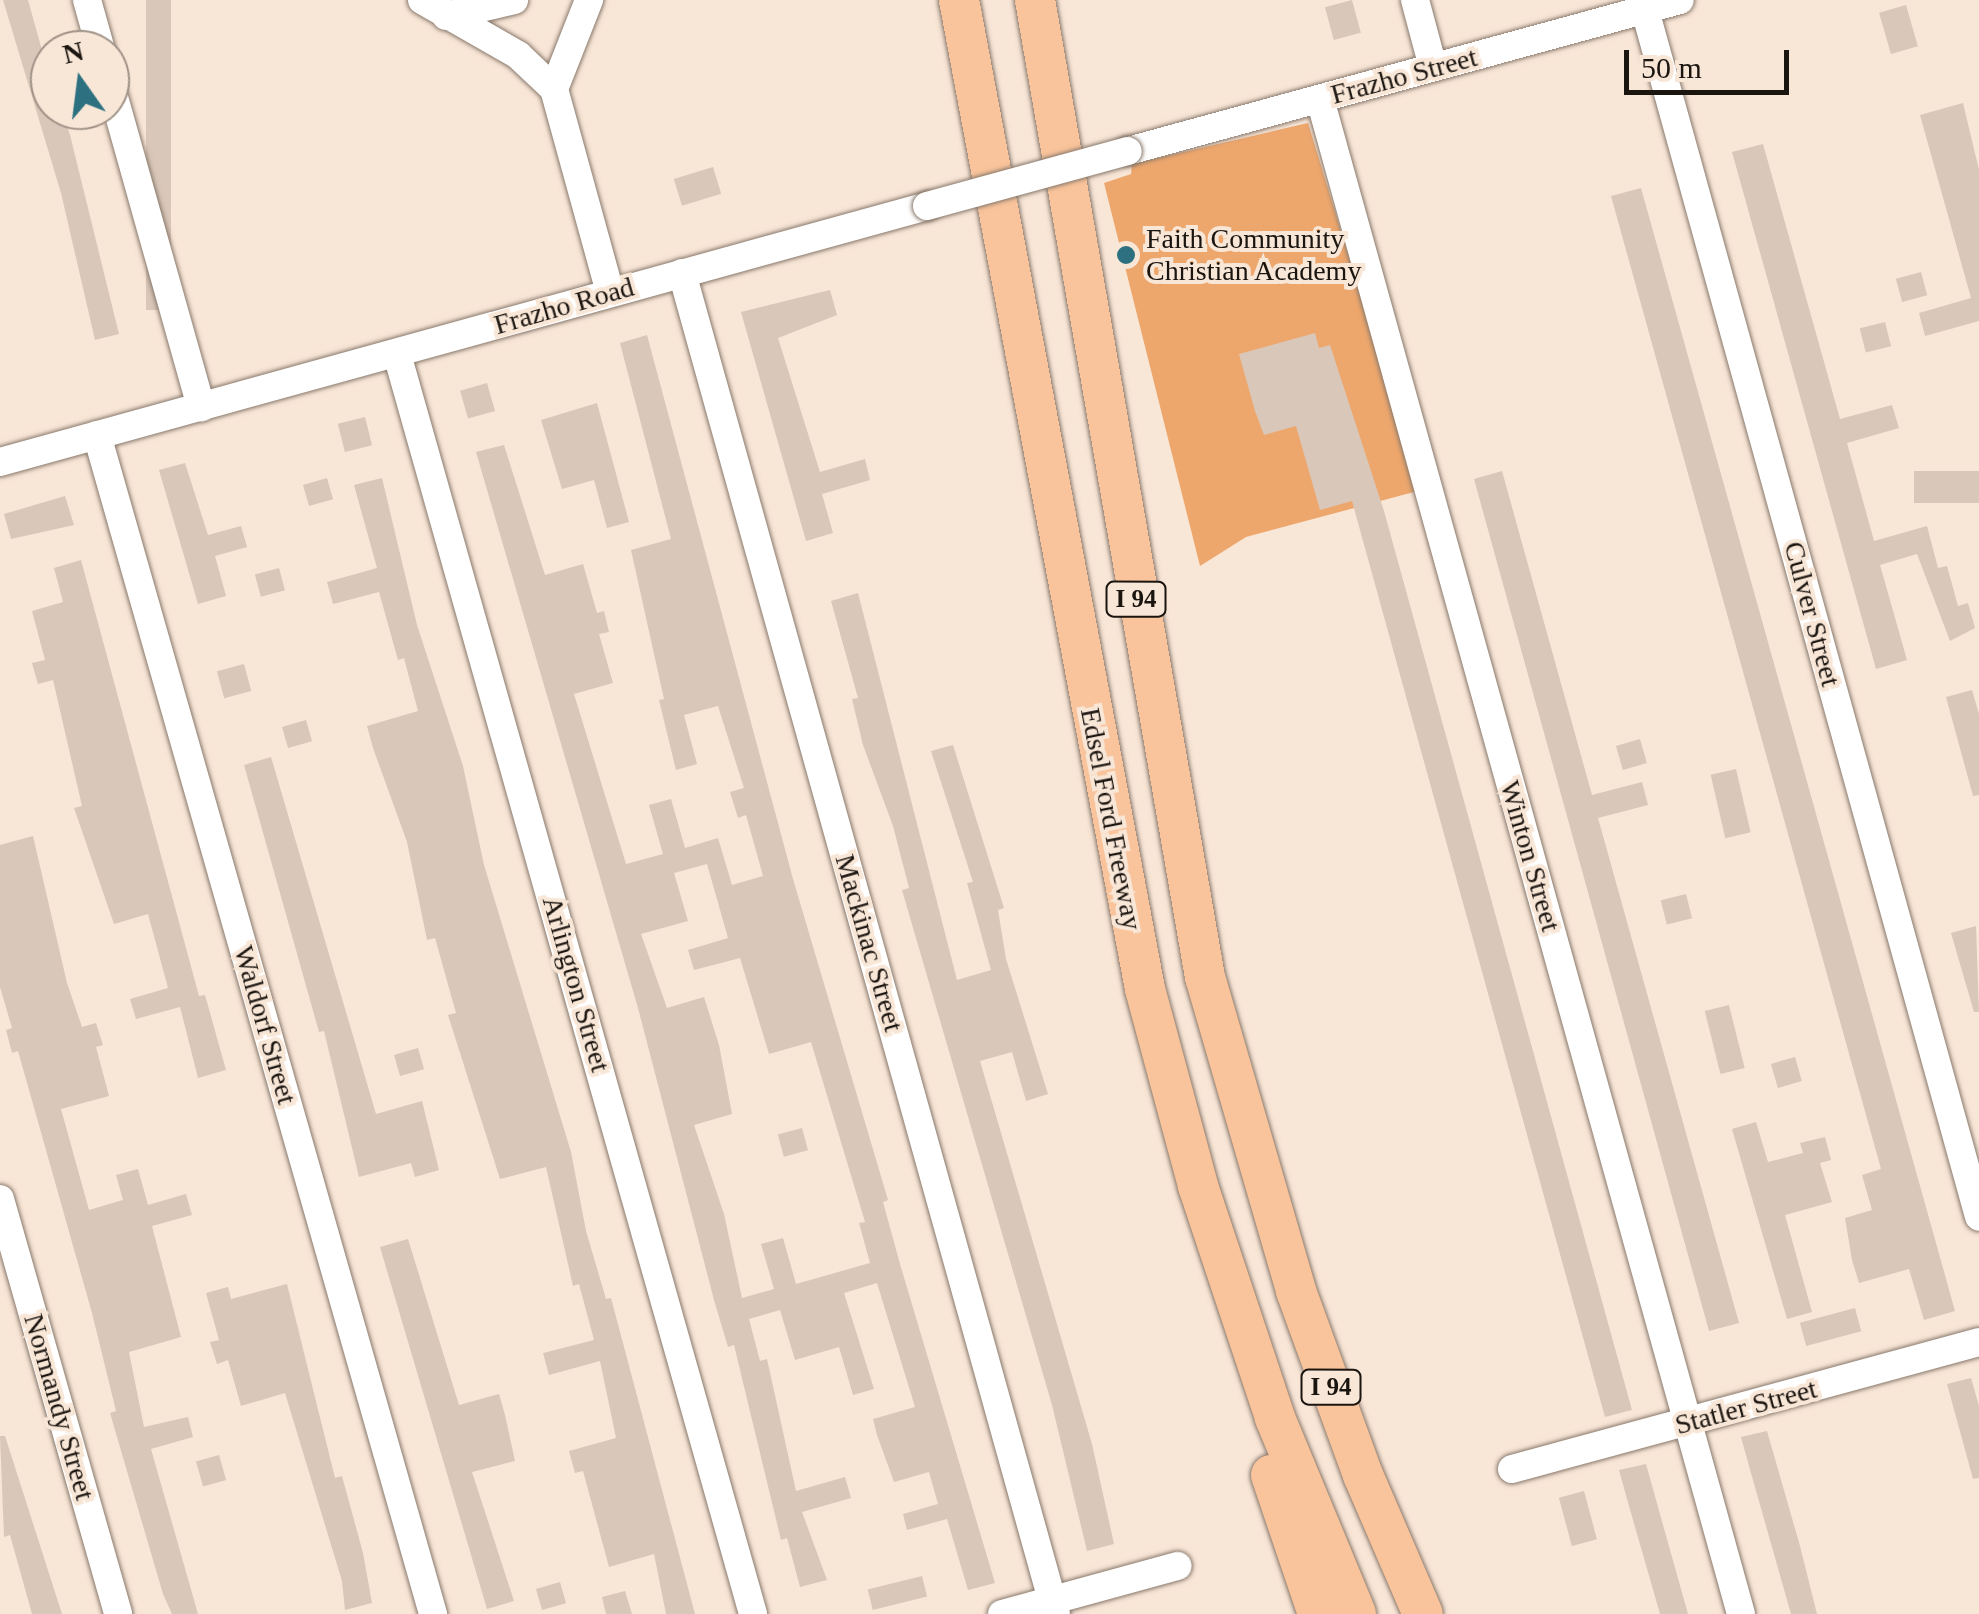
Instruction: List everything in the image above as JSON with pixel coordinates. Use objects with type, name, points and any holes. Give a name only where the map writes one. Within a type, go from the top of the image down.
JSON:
[{"type":"highway","name":"Edsel Ford Freeway","points":[[960,0],[1114,852],[1146,989],[1198,1186],[1270,1401],[1356,1614]]},
{"type":"highway","name":"I 94","points":[[1035,0],[1182,872],[1252,1155],[1363,1475],[1423,1614]]},
{"type":"highway","points":[[1146,989],[1154,1096],[1180,1202],[1318,1614]]},
{"type":"highway","points":[[1252,1155],[1451,1614]]},
{"type":"street","points":[[87,0],[95,30]]},
{"type":"street","points":[[422,0],[518,55],[554,89]]},
{"type":"street","points":[[446,16],[514,0]]},
{"type":"street","points":[[588,0],[565,47],[554,89],[610,292]]},
{"type":"street","points":[[1415,0],[1434,68]]},
{"type":"street","name":"Frazho Street","points":[[1128,151],[1680,0]]},
{"type":"street","name":"Culver Street","points":[[1646,10],[1979,1217]]},
{"type":"street","name":"Winton Street","points":[[1320,99],[1740,1614]]},
{"type":"street","points":[[123,130],[200,407]]},
{"type":"street","name":"Frazho Road","points":[[0,462],[1128,151]]},
{"type":"street","name":"Mackinac Street","points":[[682,272],[1054,1607]]},
{"type":"street","name":"Arlington Street","points":[[397,354],[753,1614]]},
{"type":"street","name":"Waldorf Street","points":[[97,435],[433,1614]]},
{"type":"street","name":"Normandy Street","points":[[0,1199],[118,1614]]},
{"type":"street","name":"Statler Street","points":[[1512,1469],[1979,1342]]},
{"type":"street","points":[[1002,1614],[1054,1607],[1178,1566]]},
{"type":"shaded area","points":[[1308,123],[1359,290],[1440,485],[1246,537],[1200,566],[1104,183],[1131,174],[1132,164]]},
{"type":"building","points":[[3,0],[28,0],[36,30],[30,30],[30,90]]},
{"type":"building","points":[[146,0],[171,0],[171,310],[146,310]]},
{"type":"building","points":[[1352,0],[1361,33],[1334,40],[1325,7]]},
{"type":"building","points":[[1906,5],[1918,46],[1891,54],[1879,13]]},
{"type":"building","points":[[1963,103],[1979,170],[1979,321],[1925,336],[1919,313],[1971,298],[1920,115]]},
{"type":"building","points":[[42,130],[68,130],[119,334],[95,340]]},
{"type":"building","points":[[1763,144],[1840,419],[1892,405],[1899,428],[1847,443],[1874,541],[1927,526],[1938,568],[1947,566],[1958,606],[1968,603],[1975,628],[1950,641],[1917,554],[1880,565],[1907,660],[1876,669],[1732,152]]},
{"type":"building","points":[[713,167],[721,194],[682,206],[674,179]]},
{"type":"building","points":[[1641,188],[1955,1311],[1924,1320],[1909,1269],[1859,1283],[1852,1260],[1845,1218],[1872,1210],[1862,1175],[1881,1169],[1611,196]]},
{"type":"building","points":[[1921,272],[1927,295],[1902,302],[1896,279]]},
{"type":"building","points":[[830,290],[837,315],[778,338],[820,472],[865,459],[870,480],[822,494],[833,533],[806,541],[741,312]]},
{"type":"building","points":[[1885,322],[1891,346],[1866,353],[1860,328]]},
{"type":"building","points":[[1315,333],[1319,348],[1330,345],[1384,511],[1632,1410],[1605,1417],[1352,501],[1320,510],[1296,426],[1264,435],[1255,411],[1239,354]]},
{"type":"building","points":[[647,335],[793,879],[888,1200],[883,1202],[900,1264],[995,1583],[968,1590],[947,1519],[907,1530],[903,1514],[938,1504],[929,1472],[894,1482],[877,1435],[873,1419],[915,1407],[877,1283],[844,1293],[874,1389],[853,1395],[839,1347],[795,1360],[780,1310],[749,1319],[760,1361],[767,1359],[796,1491],[845,1477],[851,1498],[802,1512],[827,1580],[800,1587],[787,1538],[781,1540],[734,1345],[728,1347],[714,1300],[638,1008],[476,452],[504,445],[545,575],[583,564],[597,613],[604,611],[609,632],[599,634],[613,683],[574,694],[626,864],[663,854],[649,805],[671,799],[685,848],[718,838],[732,885],[763,876],[746,815],[738,818],[730,792],[744,788],[718,706],[684,715],[697,764],[676,770],[631,550],[671,539],[620,343]],"holes":[[[707,864],[728,938],[688,950],[694,970],[740,958],[769,1054],[811,1042],[865,1222],[859,1223],[870,1263],[796,1284],[783,1238],[761,1244],[774,1289],[742,1298],[724,1214],[694,1125],[732,1114],[719,1045],[704,997],[667,1008],[641,934],[688,921],[674,873]]]},
{"type":"building","points":[[487,383],[495,411],[468,419],[460,391]]},
{"type":"building","points":[[597,403],[629,522],[607,528],[594,480],[562,489],[541,420]]},
{"type":"building","points":[[365,417],[372,445],[345,452],[338,424]]},
{"type":"building","points":[[185,463],[208,535],[241,526],[247,547],[215,556],[226,596],[198,604],[159,470]]},
{"type":"building","points":[[1502,471],[1592,795],[1642,782],[1648,805],[1598,818],[1739,1323],[1709,1331],[1474,479]]},
{"type":"building","points":[[1914,471],[1979,471],[1979,503],[1914,503]]},
{"type":"building","points":[[327,478],[333,499],[309,506],[303,485]]},
{"type":"building","points":[[382,478],[417,625],[463,766],[484,865],[571,1152],[586,1231],[606,1299],[611,1298],[695,1614],[666,1614],[654,1554],[609,1567],[583,1471],[575,1473],[569,1451],[616,1438],[600,1361],[549,1375],[543,1353],[594,1340],[579,1284],[573,1286],[546,1167],[500,1179],[448,1015],[456,1013],[435,938],[427,940],[407,842],[373,748],[367,726],[418,711],[404,658],[398,660],[379,592],[333,604],[327,582],[377,568],[354,485]]},
{"type":"building","points":[[65,496],[74,525],[11,539],[4,514]]},
{"type":"building","points":[[81,560],[199,996],[205,995],[226,1070],[198,1078],[180,1007],[136,1019],[130,999],[168,988],[148,914],[114,924],[74,808],[82,806],[53,680],[38,684],[32,663],[45,660],[32,611],[63,602],[54,568]]},
{"type":"building","points":[[279,568],[285,590],[261,597],[255,574]]},
{"type":"building","points":[[858,593],[957,980],[991,970],[967,883],[973,882],[931,751],[953,745],[1004,908],[998,910],[1006,959],[1048,1094],[1026,1101],[1012,1052],[980,1061],[1092,1444],[1114,1544],[1087,1551],[1052,1405],[902,890],[909,888],[893,826],[863,745],[852,699],[858,698],[831,601]]},
{"type":"building","points":[[244,664],[251,691],[224,698],[217,671]]},
{"type":"building","points":[[1972,690],[1979,714],[1979,795],[1973,796],[1946,697]]},
{"type":"building","points":[[306,720],[312,741],[288,748],[282,727]]},
{"type":"building","points":[[1640,739],[1647,763],[1623,770],[1616,746]]},
{"type":"building","points":[[271,757],[376,1114],[422,1101],[439,1170],[415,1177],[411,1163],[359,1177],[324,1031],[319,1032],[244,765]]},
{"type":"building","points":[[1736,769],[1751,832],[1725,838],[1711,775]]},
{"type":"building","points":[[33,836],[67,983],[82,1027],[96,1023],[103,1045],[96,1047],[109,1096],[61,1109],[89,1210],[123,1200],[116,1175],[138,1169],[148,1205],[186,1194],[192,1215],[152,1226],[181,1337],[129,1352],[144,1427],[188,1417],[193,1437],[151,1449],[198,1614],[172,1614],[163,1594],[110,1413],[116,1411],[92,1313],[18,1051],[12,1053],[6,1030],[12,1028],[0,987],[0,845]]},
{"type":"building","points":[[1686,894],[1692,918],[1667,925],[1661,900]]},
{"type":"building","points":[[1976,926],[1979,1012],[1974,1012],[1951,933]]},
{"type":"building","points":[[1729,1005],[1745,1068],[1720,1074],[1705,1011]]},
{"type":"building","points":[[418,1048],[424,1069],[400,1076],[394,1055]]},
{"type":"building","points":[[1795,1057],[1802,1081],[1778,1088],[1771,1064]]},
{"type":"building","points":[[1756,1122],[1768,1162],[1803,1153],[1800,1143],[1825,1137],[1831,1160],[1820,1163],[1832,1202],[1785,1215],[1812,1312],[1787,1319],[1732,1129]]},
{"type":"building","points":[[802,1128],[808,1150],[784,1157],[778,1134]]},
{"type":"building","points":[[408,1239],[459,1405],[499,1394],[515,1461],[472,1472],[514,1601],[487,1609],[380,1247]]},
{"type":"building","points":[[287,1284],[335,1478],[342,1476],[363,1553],[372,1603],[345,1610],[342,1581],[285,1393],[241,1406],[228,1360],[217,1364],[210,1342],[219,1340],[206,1293],[228,1287],[231,1299]]},
{"type":"building","points":[[1855,1308],[1861,1331],[1806,1346],[1800,1323]]},
{"type":"building","points":[[1971,1378],[1979,1406],[1979,1478],[1973,1479],[1947,1384]]},
{"type":"building","points":[[1767,1431],[1817,1614],[1791,1614],[1741,1437]]},
{"type":"building","points":[[0,1436],[5,1436],[62,1614],[32,1614],[10,1535],[4,1537]]},
{"type":"building","points":[[219,1455],[226,1480],[203,1487],[196,1462]]},
{"type":"building","points":[[1646,1464],[1688,1614],[1660,1614],[1627,1499],[1619,1470]]},
{"type":"building","points":[[1584,1491],[1597,1539],[1572,1546],[1559,1498]]},
{"type":"building","points":[[922,1576],[927,1596],[873,1610],[868,1590]]},
{"type":"building","points":[[560,1582],[566,1603],[542,1610],[536,1589]]},
{"type":"building","points":[[625,1591],[632,1614],[606,1614],[602,1597]]},
{"type":"place","name":"Faith Community Christian Academy","points":[[1126,255]]}]
